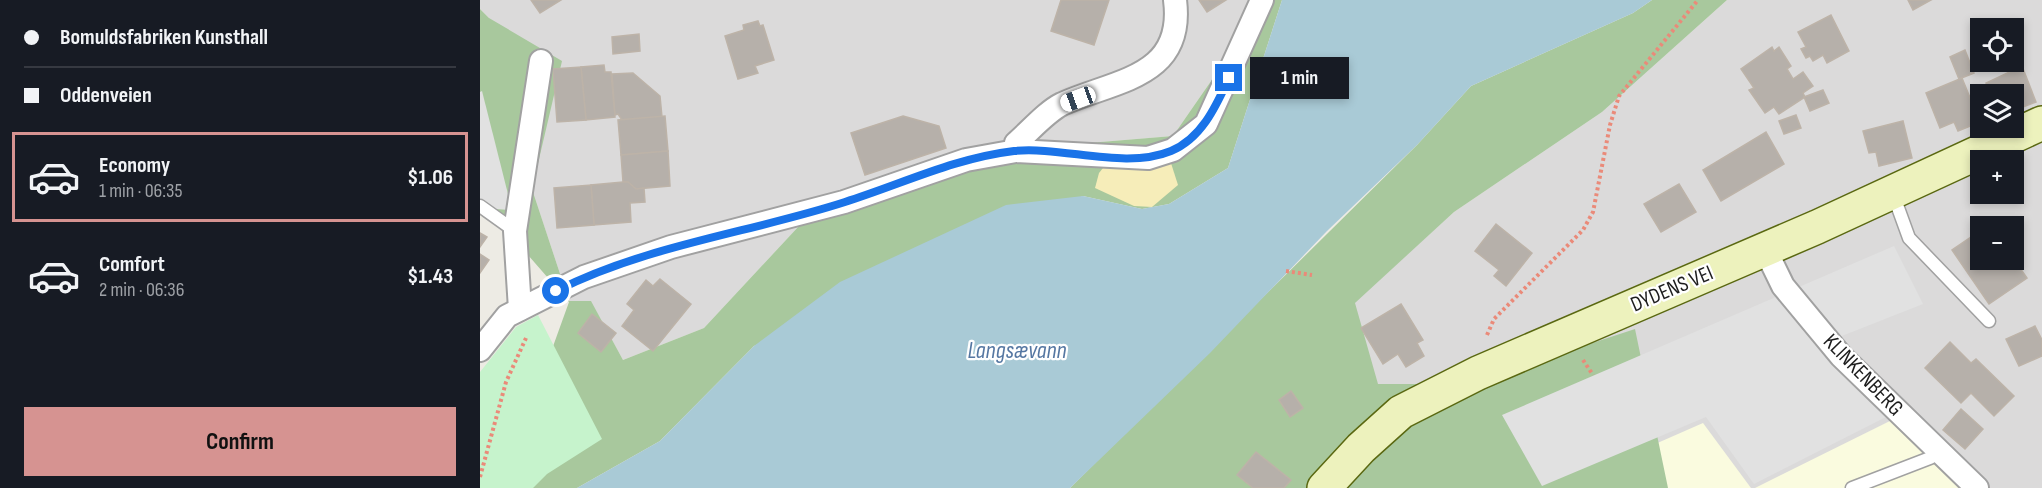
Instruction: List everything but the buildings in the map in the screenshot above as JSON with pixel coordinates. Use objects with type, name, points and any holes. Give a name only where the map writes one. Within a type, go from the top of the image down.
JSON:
[{"type":"street","points":[[1017,151],[1016,143],[1060,105],[1132,79],[1163,58],[1172,42],[1177,15],[1175,0]]},
{"type":"street","points":[[480,350],[507,316],[584,277],[671,247],[844,202],[966,160],[1017,151],[1148,158],[1173,150],[1206,124],[1262,0]]},
{"type":"street","points":[[520,309],[515,231],[541,61]]},
{"type":"street","name":"DYDENS VEI","points":[[1324,488],[1361,448],[1401,412],[1478,373],[1893,193],[2042,123]]},
{"type":"street","name":"KLINKENBERG","points":[[1765,249],[1783,286],[1841,356],[1977,488]]},
{"type":"lane","points":[[1893,193],[1909,238],[1989,321]]},
{"type":"lane","points":[[480,206],[515,231]]},
{"type":"lane","points":[[1852,488],[1930,458],[1939,452]]},
{"type":"path","points":[[1478,373],[1482,346],[1494,320],[1583,231],[1593,212],[1610,125],[1619,96],[1698,0]]},
{"type":"path","points":[[1286,271],[1312,275]]},
{"type":"path","points":[[480,477],[506,382],[538,315],[541,298]]},
{"type":"shaded area","points":[[480,0],[1251,0],[1245,32],[1173,136],[993,151],[826,197],[704,328],[623,360],[591,302],[569,301],[532,189],[489,18],[480,9]]},
{"type":"shaded area","points":[[1727,0],[2042,0],[2042,488],[1668,488],[1468,384],[1377,384],[1354,303],[1454,212],[1602,112]]},
{"type":"shaded area","points":[[482,91],[512,210],[480,208],[480,92]]},
{"type":"shaded area","points":[[1894,246],[1923,304],[1819,345],[1886,417],[1754,484],[1706,417],[1542,486],[1502,415]]},
{"type":"shaded area","points":[[1900,416],[1976,488],[1755,488]]},
{"type":"shaded area","points":[[1703,423],[1751,488],[1555,488]]},
{"type":"green space","points":[[1251,0],[1282,0],[1228,168],[1169,204],[1142,209],[1083,196],[754,346],[660,441],[577,488],[502,488],[569,302],[480,200],[480,9],[489,18],[562,61],[532,189],[569,301],[591,301],[623,360],[704,328],[826,197],[993,151],[1173,136],[1245,32]]},
{"type":"green space","points":[[1652,0],[1727,0],[1602,112],[1454,212],[1355,303],[1378,384],[1468,384],[1635,329],[1668,488],[1070,488],[1417,145],[1471,86],[1633,13]]},
{"type":"green space","points":[[538,315],[602,439],[547,474],[533,488],[480,488],[480,372],[516,327]]},
{"type":"sand","points":[[1170,160],[1178,185],[1152,207],[1134,206],[1095,188],[1099,173],[1107,163]]},
{"type":"water","name":"Langsævann","points":[[1282,0],[1652,0],[1633,13],[1471,86],[1417,145],[1327,231],[1210,353],[1070,488],[577,488],[660,441],[754,346],[840,282],[1006,205],[1083,196],[1142,209],[1169,204],[1228,168]]},
{"type":"route","points":[[556,291],[584,277],[671,247],[844,202],[966,160],[1017,151],[1148,158],[1173,150],[1206,124],[1229,78]]}]
